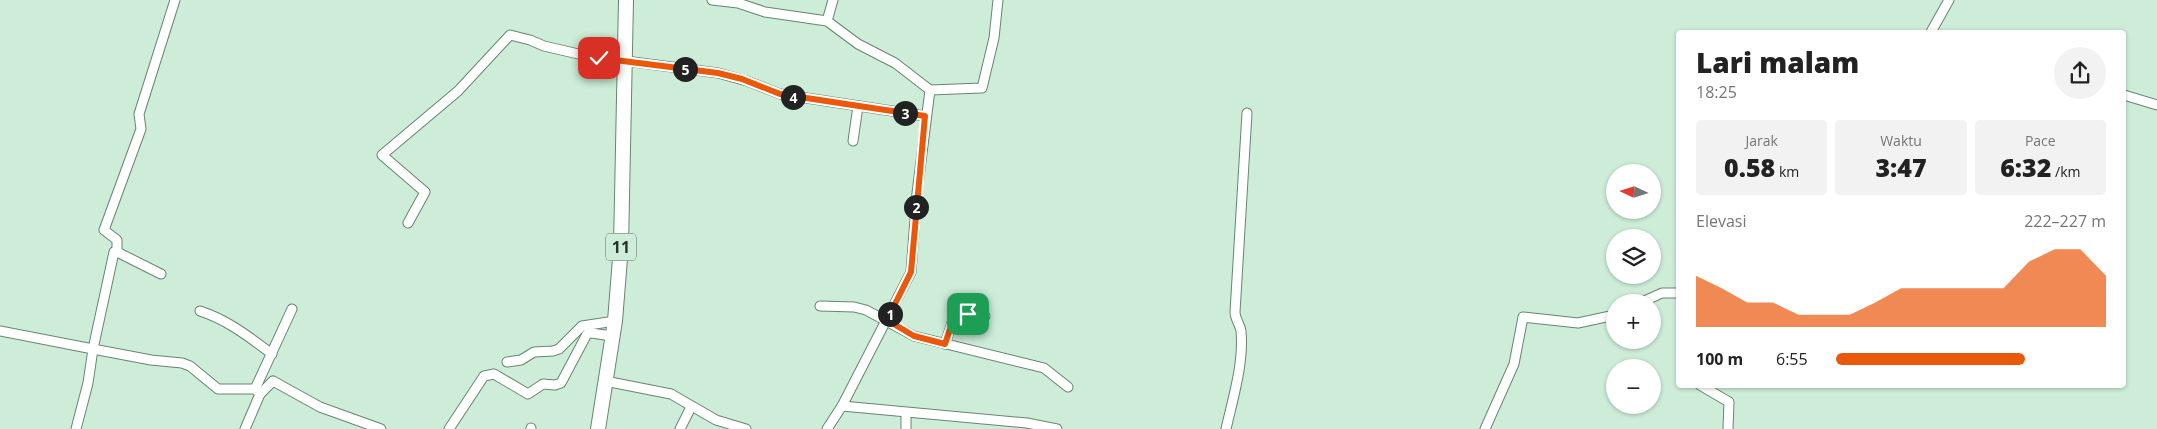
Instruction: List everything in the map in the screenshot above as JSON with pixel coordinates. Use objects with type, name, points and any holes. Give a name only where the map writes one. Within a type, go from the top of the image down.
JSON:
[{"type":"highway","name":"11","points":[[598,429],[615,321],[621,246],[626,0]]},
{"type":"street","points":[[117,252],[117,240],[104,230],[141,129],[139,114],[175,0]]},
{"type":"street","points":[[712,0],[738,3],[765,12],[827,21],[858,44],[896,63],[930,90],[982,88],[994,38],[998,0]]},
{"type":"street","points":[[827,21],[833,0]]},
{"type":"street","points":[[1932,30],[1949,0]]},
{"type":"street","points":[[408,223],[425,192],[382,155],[458,91],[510,35],[544,46],[625,63],[718,73],[742,79],[780,94],[925,116]]},
{"type":"street","points":[[827,429],[842,406],[911,272],[925,116],[930,90]]},
{"type":"street","points":[[2126,96],[2157,105]]},
{"type":"street","points":[[853,141],[858,106]]},
{"type":"street","points":[[1226,429],[1236,386],[1241,338],[1240,327],[1234,312],[1247,113]]},
{"type":"street","points":[[117,252],[161,274]]},
{"type":"street","points":[[76,429],[88,383],[112,255],[117,252]]},
{"type":"street","points":[[1660,294],[1676,293]]},
{"type":"street","points":[[820,306],[854,307],[887,320],[914,336],[1044,368],[1068,387]]},
{"type":"street","points":[[245,429],[272,354],[292,309]]},
{"type":"street","points":[[200,311],[229,323],[272,354]]},
{"type":"street","points":[[945,344],[952,323],[961,314],[986,316]]},
{"type":"street","points":[[1485,429],[1514,364],[1523,316],[1572,323],[1606,317]]},
{"type":"street","points":[[507,362],[520,360],[534,352],[559,349],[582,326],[615,321]]},
{"type":"street","points":[[0,330],[151,360],[182,362],[190,366],[218,390],[258,392],[273,381],[320,407],[381,429]]},
{"type":"street","points":[[449,429],[484,376],[494,374],[528,394],[532,394],[543,384],[555,385],[561,383],[587,334],[612,336]]},
{"type":"street","points":[[605,381],[671,394],[716,420],[746,429]]},
{"type":"street","points":[[1705,388],[1729,402],[1728,429]]},
{"type":"street","points":[[842,406],[1028,423],[1056,429]]},
{"type":"street","points":[[680,429],[691,407]]},
{"type":"street","points":[[906,412],[906,429]]},
{"type":"street","points":[[974,429],[976,418]]},
{"type":"route","points":[[599,58],[625,63],[718,73],[742,79],[766,90],[788,96],[925,116],[911,272],[887,320],[914,336],[945,344],[952,323],[961,314],[968,314]]}]
